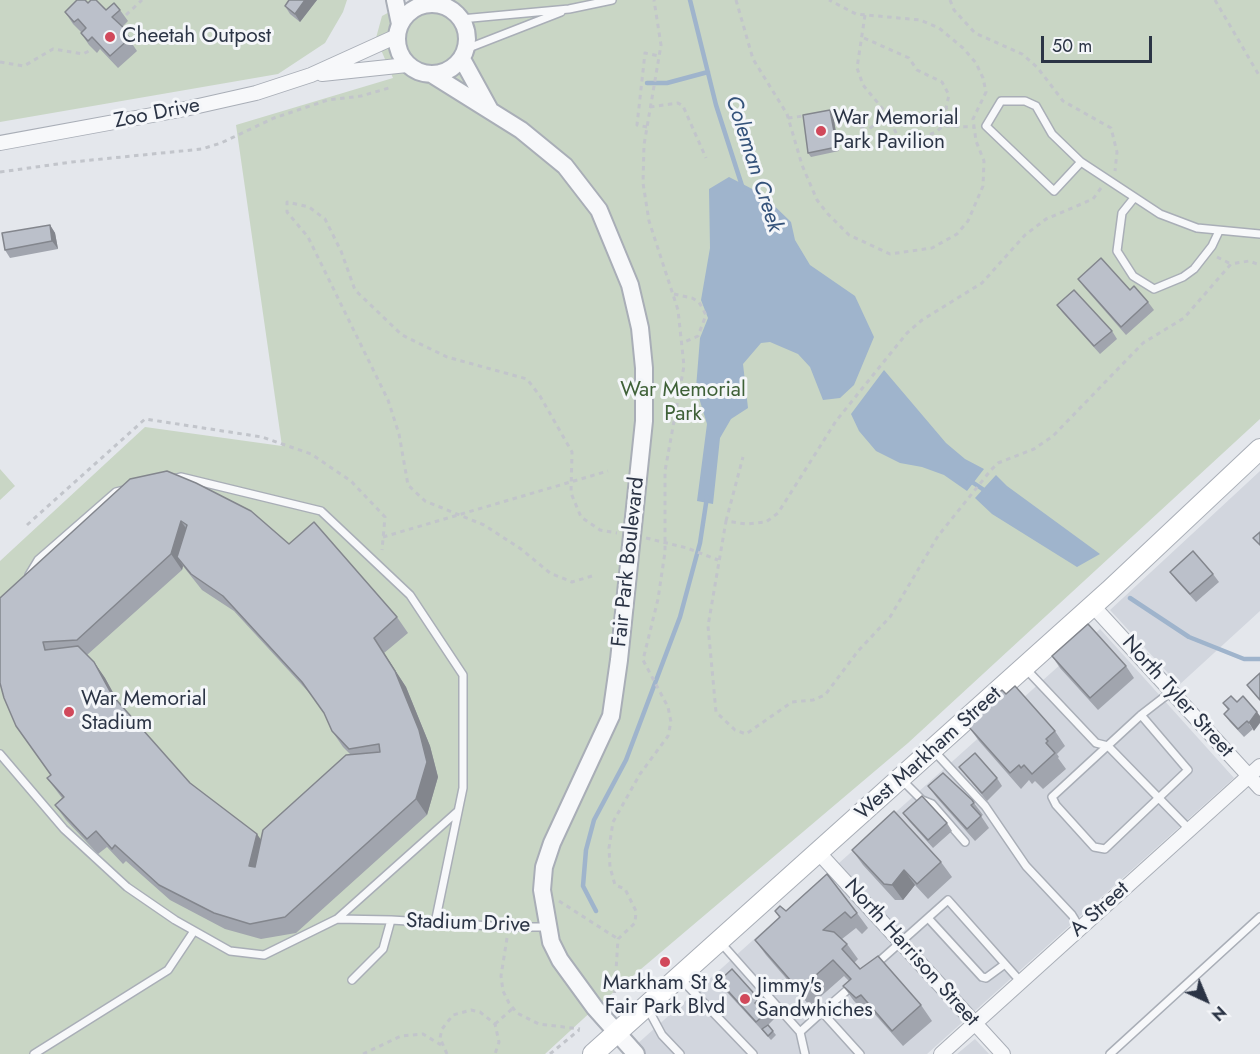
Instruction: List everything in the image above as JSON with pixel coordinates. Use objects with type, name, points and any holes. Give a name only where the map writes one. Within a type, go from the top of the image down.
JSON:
[{"type":"main road","name":"West Markham Street","points":[[593,1054],[1025,668],[1260,449]]},
{"type":"street","points":[[395,0],[398,50],[407,64]]},
{"type":"street","points":[[398,30],[412,10],[429,2],[446,7],[461,19]]},
{"type":"street","name":"Fair Park Boulevard","points":[[461,19],[467,35],[464,54],[491,111]]},
{"type":"street","name":"Zoo Drive","points":[[0,143],[186,109],[256,93],[311,75],[398,30]]},
{"type":"street","points":[[433,75],[454,68],[464,54]]},
{"type":"street","name":"Zoo Drive","points":[[311,75],[407,64]]},
{"type":"street","name":"Fair Park Boulevard","points":[[407,64],[421,73],[433,75],[491,111],[550,151],[565,166],[599,210],[630,285],[640,328],[644,368],[644,421],[611,716],[565,813],[544,867],[542,890],[551,942],[568,974],[636,1054]]},
{"type":"street","name":"North Tyler Street","points":[[1093,606],[1260,788]]},
{"type":"street","name":"A Street","points":[[941,1054],[1260,766]]},
{"type":"street","name":"North Harrison Street","points":[[819,853],[1003,1054]]},
{"type":"lane","points":[[461,19],[568,9],[612,0]]},
{"type":"lane","points":[[464,54],[568,9]]},
{"type":"lane","points":[[1081,162],[1054,191],[986,126],[1001,101],[1025,101],[1036,106],[1052,134],[1081,162],[1134,198],[1177,222],[1219,231],[1260,234]]},
{"type":"lane","points":[[1134,198],[1122,213],[1117,251],[1133,276],[1154,289],[1183,277],[1208,252],[1219,231]]},
{"type":"lane","points":[[160,482],[181,477],[321,511],[410,595],[464,675],[463,788],[435,923]]},
{"type":"lane","points":[[27,580],[38,560],[116,492],[138,487]]},
{"type":"lane","points":[[1025,668],[1096,742],[1108,746],[1157,799],[1190,830]]},
{"type":"lane","points":[[1141,715],[1188,770],[1106,849],[1094,847],[1056,805],[1052,797],[1141,715],[1172,691]]},
{"type":"lane","points":[[933,750],[985,806],[1026,866],[1072,915],[1080,928]]},
{"type":"lane","points":[[0,754],[64,829],[127,887],[194,931],[230,951],[264,955],[337,919],[458,810]]},
{"type":"lane","points":[[902,779],[922,800],[932,804],[965,842]]},
{"type":"lane","points":[[870,969],[948,900],[1021,982]]},
{"type":"lane","points":[[1110,1054],[1260,917]]},
{"type":"lane","points":[[928,918],[982,977],[986,978],[1005,964]]},
{"type":"lane","points":[[337,919],[391,920]]},
{"type":"lane","name":"Stadium Drive","points":[[352,980],[383,949],[391,920],[547,927]]},
{"type":"lane","points":[[34,1054],[168,970],[194,931]]},
{"type":"lane","points":[[719,941],[800,1032],[804,1054]]},
{"type":"lane","points":[[679,976],[753,1054]]},
{"type":"lane","points":[[800,1032],[852,985]]},
{"type":"lane","points":[[647,1007],[662,1035],[680,1054]]},
{"type":"lane","points":[[822,1012],[860,1054]]},
{"type":"path","points":[[126,15],[142,0]]},
{"type":"path","points":[[614,1002],[618,939],[635,923],[636,911],[625,889],[615,885],[610,867],[609,848],[613,822],[636,780],[668,736],[671,722],[661,694],[644,660],[658,599],[665,542],[665,471],[684,366],[674,294],[649,221],[643,183],[647,127],[661,45],[654,0]]},
{"type":"path","points":[[736,0],[753,59],[788,118],[802,165],[826,213],[849,235],[890,254],[932,248],[957,234],[968,221],[983,186],[984,161],[973,127],[978,106],[986,92],[976,63],[963,48],[939,28],[920,20],[865,15],[829,0]]},
{"type":"path","points":[[726,521],[746,524],[766,522],[778,513],[836,421],[887,356],[922,320],[982,283],[1025,235],[1046,219],[1093,199],[1117,169],[1117,152],[1111,128],[1063,101],[1037,67],[1022,54],[975,33],[954,9],[950,0]]},
{"type":"path","points":[[1215,0],[1260,76]]},
{"type":"path","points":[[865,15],[864,38],[857,68],[862,85],[887,114],[900,141],[906,143],[936,132],[943,126],[973,127]]},
{"type":"path","points":[[864,38],[904,55],[909,58],[917,70],[942,82],[949,95],[946,108],[954,118],[956,126]]},
{"type":"path","points":[[0,62],[24,66],[53,49],[83,54],[90,50]]},
{"type":"path","points":[[647,127],[637,125],[645,53],[659,57]]},
{"type":"path","points":[[0,172],[202,149],[221,143],[274,118],[328,100],[361,96],[389,88]]},
{"type":"path","points":[[650,107],[678,103],[683,106],[706,158]]},
{"type":"path","points":[[825,112],[834,111],[839,117],[859,124],[867,132]]},
{"type":"path","points":[[838,144],[867,132],[887,114]]},
{"type":"path","points":[[788,118],[807,116]]},
{"type":"path","points":[[592,576],[572,582],[550,573],[521,549],[484,525],[425,501],[408,485],[399,434],[388,400],[308,237],[287,212],[287,201],[309,207],[325,219],[341,251],[355,290],[376,314],[402,335],[447,357],[527,379],[540,396],[572,452],[571,493],[581,517],[600,530],[619,533]]},
{"type":"path","points":[[1208,252],[1231,264],[1249,261],[1260,265]]},
{"type":"path","points":[[743,457],[726,521],[708,626],[716,712],[735,730],[746,734],[792,702],[825,695],[858,651],[890,617],[938,536],[991,470],[998,463],[1034,449],[1053,436],[1143,343],[1184,318],[1231,264]]},
{"type":"path","points":[[674,294],[699,302],[706,315],[698,336],[682,343]]},
{"type":"path","points":[[27,525],[145,419],[262,437],[311,454],[351,481],[385,517],[382,550]]},
{"type":"path","points":[[383,537],[608,471]]},
{"type":"path","points":[[645,538],[687,548],[718,560]]},
{"type":"path","points":[[554,898],[618,939]]},
{"type":"path","points":[[507,938],[501,976],[503,991],[513,1008],[539,1024],[580,1029],[550,1054]]},
{"type":"path","points":[[495,1024],[513,1008]]},
{"type":"path","points":[[447,1054],[440,1038],[442,1029],[446,1021],[462,1011],[480,1012],[495,1024],[499,1042],[495,1054]]},
{"type":"path","points":[[363,1054],[401,1036],[423,1034],[442,1046]]},
{"type":"shaded area","points":[[1260,471],[1260,611],[1179,685],[1110,610]]},
{"type":"shaded area","points":[[1100,629],[1234,778],[927,1054],[626,1054]]},
{"type":"shaded area","points":[[975,1039],[989,1054],[957,1054]]},
{"type":"green space","points":[[0,0],[347,0],[343,12],[325,43],[278,74],[0,122]]},
{"type":"green space","name":"War Memorial Park","points":[[412,0],[1260,0],[1260,419],[908,743],[595,1008],[545,1054],[0,1054],[0,561],[145,427],[282,446],[236,125],[393,78],[376,38],[382,16]]},
{"type":"green space","points":[[0,469],[15,486],[0,500]]},
{"type":"water","points":[[729,177],[762,194],[791,222],[795,240],[810,265],[855,296],[874,337],[854,385],[840,398],[823,400],[810,367],[798,354],[770,342],[761,343],[743,364],[748,408],[731,419],[720,438],[713,504],[697,501],[707,424],[696,388],[700,338],[708,318],[701,300],[710,248],[709,189]]},
{"type":"water","points":[[884,370],[946,443],[965,459],[984,469],[967,491],[944,475],[922,467],[900,463],[876,451],[859,431],[851,414]]},
{"type":"water","points":[[996,475],[1007,486],[1100,554],[1077,567],[992,514],[975,498]]},
{"type":"building","name":"Cheetah Outpost","points":[[77,0],[85,0],[88,3],[96,0],[106,10],[114,3],[120,10],[112,17],[125,29],[122,32],[129,39],[110,56],[92,37],[88,41],[81,33],[86,28],[78,19],[74,22],[65,12]]},
{"type":"building","points":[[289,0],[305,0],[295,14],[285,6]]},
{"type":"building","name":"War Memorial Park Pavilion","points":[[830,110],[837,147],[808,153],[803,115]]},
{"type":"building","points":[[50,225],[52,241],[5,250],[2,233]]},
{"type":"building","points":[[1101,258],[1130,290],[1134,286],[1148,302],[1121,327],[1078,279]]},
{"type":"building","points":[[1074,290],[1112,331],[1094,346],[1057,305]]},
{"type":"building","name":"War Memorial Stadium","points":[[167,471],[251,511],[289,544],[314,522],[397,617],[374,638],[395,671],[419,730],[427,762],[416,799],[285,917],[250,924],[214,913],[159,885],[115,845],[112,849],[96,831],[87,839],[55,805],[64,797],[47,778],[51,775],[16,726],[4,698],[0,683],[0,598],[130,479]],"holes":[[[181,521],[187,525],[177,557],[191,574],[223,596],[302,682],[324,713],[332,731],[349,749],[379,744],[380,752],[346,755],[263,830],[255,867],[249,866],[257,834],[190,783],[112,695],[94,662],[78,646],[45,650],[43,642],[77,640],[171,554]]]},
{"type":"building","points":[[1260,532],[1260,545],[1253,538]]},
{"type":"building","points":[[1193,551],[1213,574],[1190,594],[1170,572]]},
{"type":"building","points":[[1088,624],[1126,666],[1090,698],[1052,656]]},
{"type":"building","points":[[1260,673],[1260,700],[1247,685]]},
{"type":"building","points":[[1015,686],[1055,731],[1046,739],[1048,741],[1046,743],[1055,753],[1032,774],[1024,765],[1021,768],[1019,765],[1010,773],[968,726],[978,717],[975,714],[1002,690],[1006,694]]},
{"type":"building","points":[[1231,696],[1237,702],[1243,696],[1257,712],[1249,723],[1247,721],[1238,729],[1224,714],[1229,709],[1223,703]]},
{"type":"building","points":[[975,753],[997,778],[982,793],[959,767]]},
{"type":"building","points":[[943,773],[972,800],[974,803],[971,805],[981,816],[967,829],[928,786]]},
{"type":"building","points":[[922,796],[947,823],[928,840],[903,813]]},
{"type":"building","points":[[894,811],[941,862],[917,884],[904,870],[892,885],[884,884],[852,850]]},
{"type":"building","points":[[827,874],[857,913],[851,918],[845,912],[823,930],[834,932],[847,944],[842,949],[860,969],[878,956],[921,1005],[892,1031],[861,995],[856,998],[843,986],[851,979],[833,960],[799,990],[755,940],[780,917],[775,911],[780,906],[786,911]]},
{"type":"building","points":[[732,969],[759,999],[755,1003],[760,1009],[764,1006],[769,1011],[756,1022],[719,981]]},
{"type":"building","points":[[768,1025],[773,1031],[768,1036],[762,1029]]},
{"type":"waterway","name":"Coleman Creek","points":[[690,0],[716,105],[743,189]]},
{"type":"waterway","points":[[647,83],[667,83],[708,72]]},
{"type":"waterway","name":"Coleman Creek","points":[[969,480],[987,492]]},
{"type":"waterway","points":[[596,911],[583,886],[586,850],[594,820],[626,760],[680,617],[700,543],[707,497]]},
{"type":"waterway","name":"Coleman Creek","points":[[1130,598],[1189,637],[1244,659],[1260,659]]},
{"type":"place","name":"Cheetah Outpost","points":[[110,37]]},
{"type":"place","name":"War Memorial Park Pavilion","points":[[821,131]]},
{"type":"place","name":"War Memorial Stadium","points":[[69,712]]},
{"type":"place","name":"Markham St & Fair Park Blvd","points":[[665,962]]},
{"type":"place","name":"Jimmy's Sandwhiches","points":[[745,999]]}]
